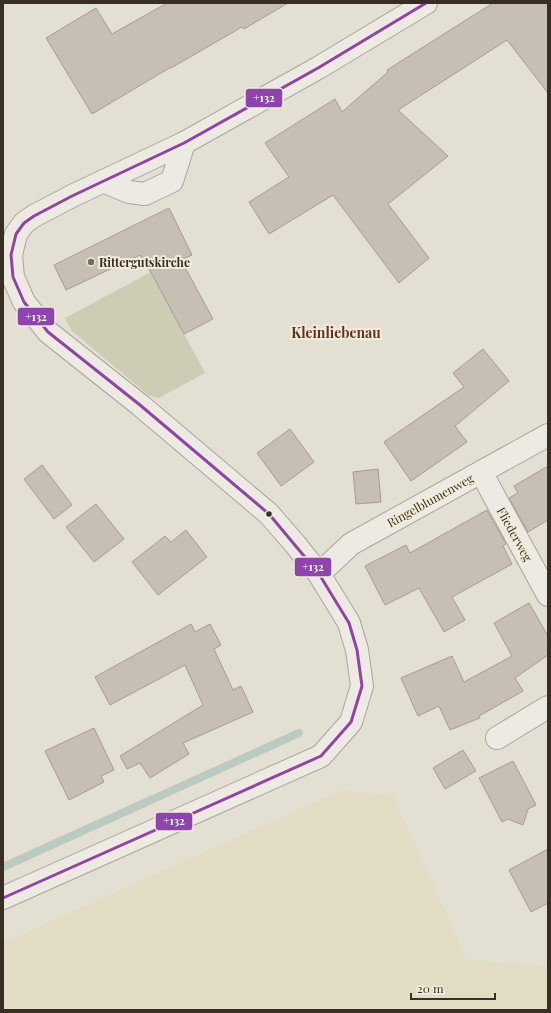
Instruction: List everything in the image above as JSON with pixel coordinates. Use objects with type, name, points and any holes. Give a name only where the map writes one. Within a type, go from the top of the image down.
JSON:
[{"type":"street","points":[[3,898],[321,756],[351,722],[362,686],[357,650],[349,623],[319,574],[269,514],[140,405],[48,332],[24,302],[13,277],[9,233],[34,216],[102,181],[184,143],[318,68],[426,3]]},
{"type":"street","points":[[102,181],[129,192],[145,194],[172,181],[184,143]]},
{"type":"street","name":"Ringelblumenweg","points":[[319,574],[351,544],[548,435]]},
{"type":"street","name":"Fliederweg","points":[[481,472],[548,595]]},
{"type":"street","points":[[497,738],[548,707]]},
{"type":"shaded area","points":[[342,790],[393,796],[467,960],[548,966],[548,1010],[3,1010],[3,943]]},
{"type":"green space","points":[[151,272],[205,373],[159,398],[148,395],[72,331],[65,318]]},
{"type":"building","points":[[167,3],[288,3],[244,29],[242,27],[171,67],[92,114],[46,38],[96,8],[112,34]]},
{"type":"building","points":[[493,3],[548,3],[548,93],[507,40],[398,110],[448,156],[388,204],[429,258],[399,283],[333,195],[269,234],[249,202],[289,177],[265,143],[335,99],[342,112],[388,72],[387,70]]},
{"type":"building","points":[[169,208],[192,255],[181,260],[213,319],[184,334],[152,274],[140,255],[66,290],[54,265]]},
{"type":"building","points":[[483,349],[509,381],[455,426],[467,442],[411,481],[384,442],[464,387],[453,373]]},
{"type":"building","points":[[290,429],[314,462],[281,486],[257,453]]},
{"type":"building","points":[[42,465],[72,505],[54,519],[24,479]]},
{"type":"building","points":[[548,466],[548,520],[528,532],[509,498],[518,493],[514,486]]},
{"type":"building","points":[[378,469],[381,502],[356,504],[353,472]]},
{"type":"building","points":[[96,504],[124,539],[94,562],[66,527]]},
{"type":"building","points":[[487,510],[506,544],[503,546],[512,564],[452,597],[465,620],[444,632],[419,588],[385,605],[365,566],[406,545],[410,553]]},
{"type":"building","points":[[186,530],[207,557],[158,595],[132,562],[165,536],[171,542]]},
{"type":"building","points":[[529,603],[548,636],[548,655],[515,678],[523,691],[479,716],[480,718],[450,730],[439,706],[418,716],[401,678],[452,656],[464,682],[512,656],[494,623]]},
{"type":"building","points":[[191,624],[195,632],[210,624],[221,645],[214,649],[233,690],[241,686],[253,712],[183,743],[189,754],[150,778],[140,763],[127,769],[120,756],[203,705],[185,665],[110,705],[95,677]]},
{"type":"building","points":[[94,728],[114,770],[101,776],[104,782],[69,800],[45,751]]},
{"type":"building","points":[[463,750],[476,771],[445,789],[433,768]]},
{"type":"building","points":[[513,761],[536,805],[528,809],[523,825],[508,819],[502,822],[479,778]]},
{"type":"building","points":[[548,849],[548,903],[531,912],[509,870]]},
{"type":"waterway","points":[[3,867],[299,733]]},
{"type":"transit line","name":"+132","points":[[3,898],[321,756],[351,722],[362,686],[357,650],[349,623],[319,574],[269,514],[140,405],[48,332],[24,302],[13,277],[11,255],[16,234],[24,223],[34,216],[72,196],[184,143],[318,68],[426,3]]},
{"type":"place","name":"Rittergutskirche","points":[[91,262]]},
{"type":"district","name":"Kleinliebenau","points":[[336,332]]}]
